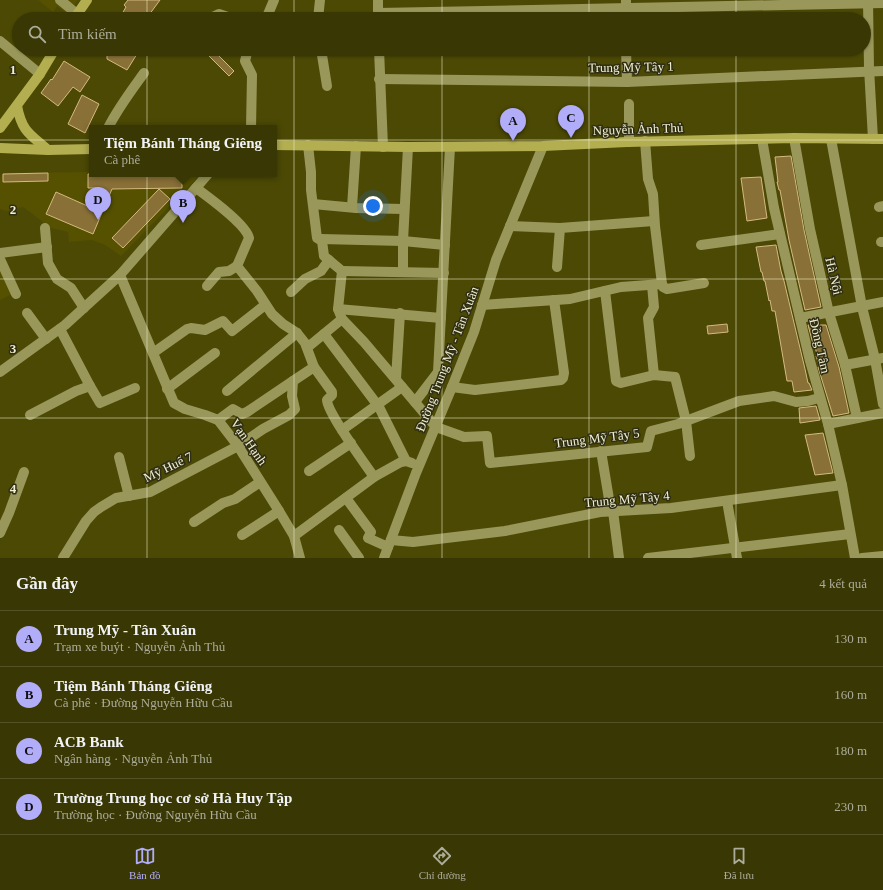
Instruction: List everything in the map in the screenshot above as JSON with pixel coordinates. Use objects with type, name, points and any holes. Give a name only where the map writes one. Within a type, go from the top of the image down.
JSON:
[{"type":"main road","points":[[79,12],[87,0]]},
{"type":"main road","points":[[0,128],[40,74],[51,56]]},
{"type":"main road","points":[[17,106],[21,123],[36,140],[48,150]]},
{"type":"main road","name":"Nguyễn Ảnh Thủ","points":[[277,145],[450,147],[543,146],[646,141],[794,138],[878,139]]},
{"type":"main road","points":[[0,148],[48,150],[89,149]]},
{"type":"street","points":[[60,0],[72,12]]},
{"type":"street","points":[[269,12],[274,0]]},
{"type":"street","points":[[319,12],[320,0]]},
{"type":"street","points":[[378,0],[378,12]]},
{"type":"street","points":[[868,2],[868,12]]},
{"type":"street","points":[[461,12],[626,4],[883,3]]},
{"type":"street","points":[[0,41],[12,51]]},
{"type":"street","points":[[18,56],[40,74]]},
{"type":"street","points":[[246,56],[245,61],[252,75],[251,125]]},
{"type":"street","points":[[322,56],[327,86]]},
{"type":"street","points":[[379,56],[383,147]]},
{"type":"street","points":[[626,56],[627,82]]},
{"type":"street","points":[[870,56],[878,139]]},
{"type":"street","name":"Trung Mỹ Tây 1","points":[[379,79],[627,82],[883,71]]},
{"type":"street","points":[[110,125],[125,98],[144,73]]},
{"type":"street","points":[[629,104],[629,142]]},
{"type":"street","name":"Hà Nội","points":[[794,138],[810,229],[829,312],[845,365],[857,418]]},
{"type":"street","name":"Đồng Tâm","points":[[762,139],[780,234],[819,398],[828,424],[842,485],[855,558]]},
{"type":"street","points":[[831,139],[862,307],[879,358],[883,404]]},
{"type":"street","points":[[646,141],[648,182],[653,194],[654,221],[662,284],[667,289],[704,283]]},
{"type":"street","points":[[308,145],[317,238],[403,241],[445,245]]},
{"type":"street","points":[[352,207],[356,146]]},
{"type":"street","name":"Đường Trung Mỹ - Tân Xuân","points":[[384,558],[419,466],[474,332],[496,260],[543,146]]},
{"type":"street","points":[[404,272],[404,209],[408,147]]},
{"type":"street","points":[[415,402],[438,372],[450,147]]},
{"type":"street","points":[[0,372],[60,329],[120,274],[205,177]]},
{"type":"street","points":[[196,188],[247,232],[249,238],[237,266],[229,271],[219,272],[207,286]]},
{"type":"street","points":[[313,204],[404,209]]},
{"type":"street","points":[[510,226],[560,228],[654,221]]},
{"type":"street","points":[[45,228],[48,263],[57,279],[71,288],[84,308]]},
{"type":"street","points":[[557,267],[560,228]]},
{"type":"street","points":[[701,245],[780,234]]},
{"type":"street","points":[[321,239],[324,256],[342,271],[444,273]]},
{"type":"street","points":[[0,253],[47,247]]},
{"type":"street","points":[[0,259],[16,294]]},
{"type":"street","points":[[291,292],[305,279],[321,271],[330,260]]},
{"type":"street","points":[[237,266],[257,291],[272,314],[283,324],[297,333],[308,347],[314,367],[332,392],[327,402],[342,430],[374,477]]},
{"type":"street","points":[[342,271],[338,309],[342,319],[436,427]]},
{"type":"street","name":"Vạn Hạnh","points":[[120,274],[171,398],[177,406],[218,420],[238,446],[294,536],[300,558]]},
{"type":"street","points":[[482,305],[570,299],[621,287],[662,284]]},
{"type":"street","points":[[652,285],[654,307],[648,318],[654,375]]},
{"type":"street","points":[[605,291],[616,381],[621,383],[654,375],[675,377],[686,421],[690,456]]},
{"type":"street","points":[[452,387],[475,390],[561,380],[564,373],[554,300]]},
{"type":"street","points":[[800,318],[883,302]]},
{"type":"street","points":[[153,353],[187,329],[191,328],[206,330],[223,321],[232,331],[265,305]]},
{"type":"street","points":[[338,309],[441,318]]},
{"type":"street","points":[[27,313],[46,339]]},
{"type":"street","points":[[342,430],[378,405],[399,383],[400,314]]},
{"type":"street","points":[[308,347],[342,319]]},
{"type":"street","points":[[60,329],[100,403],[135,388]]},
{"type":"street","points":[[227,391],[297,333]]},
{"type":"street","points":[[324,334],[378,405],[406,461]]},
{"type":"street","points":[[167,389],[215,354]]},
{"type":"street","points":[[845,365],[879,358]]},
{"type":"street","points":[[218,420],[232,408],[242,414],[247,412],[314,367]]},
{"type":"street","name":"Mỹ Huế 7","points":[[63,558],[86,521],[94,512],[116,498],[150,492],[238,446],[263,429],[289,415],[295,409],[292,396],[294,381]]},
{"type":"street","points":[[30,415],[76,391],[90,386]]},
{"type":"street","name":"Trung Mỹ Tây 5","points":[[436,427],[464,437],[487,436],[490,463],[647,447],[651,431],[678,424],[739,401],[774,396],[796,402],[819,398]]},
{"type":"street","points":[[828,424],[883,413]]},
{"type":"street","points":[[309,471],[351,443]]},
{"type":"street","points":[[601,451],[619,558]]},
{"type":"street","points":[[119,457],[129,496]]},
{"type":"street","points":[[294,536],[374,477],[401,462],[406,461],[419,466]]},
{"type":"street","points":[[0,533],[24,472]]},
{"type":"street","points":[[194,522],[223,503],[235,499],[260,482]]},
{"type":"street","name":"Trung Mỹ Tây 4","points":[[346,498],[371,532],[368,538],[390,543],[413,542],[505,531],[600,512],[671,508],[842,485]]},
{"type":"street","points":[[727,501],[737,558]]},
{"type":"street","points":[[242,535],[279,511]]},
{"type":"street","points":[[339,530],[359,558]]},
{"type":"street","points":[[648,558],[850,534]]},
{"type":"street","points":[[862,558],[883,556]]},
{"type":"shaded area","points":[[38,0],[78,0],[70,12],[64,12],[57,6],[53,12]]},
{"type":"shaded area","points":[[89,172],[89,177],[197,178],[121,256],[105,245],[92,240],[69,242],[68,232],[51,228],[23,207],[6,211],[0,209],[0,178],[3,173]]},
{"type":"shaded area","points":[[0,267],[12,294],[0,300]]},
{"type":"building","points":[[128,0],[160,0],[151,12],[123,12],[126,7],[124,5]]},
{"type":"building","points":[[107,56],[136,56],[127,70],[107,59]]},
{"type":"building","points":[[209,56],[219,56],[234,71],[229,76]]},
{"type":"building","points":[[64,61],[90,77],[80,92],[73,87],[58,106],[41,93],[51,79],[52,80]]},
{"type":"building","points":[[82,95],[99,104],[85,133],[68,124]]},
{"type":"building","points":[[791,156],[804,230],[821,307],[805,310],[789,240],[780,190],[777,182],[775,157]]},
{"type":"building","points":[[48,173],[48,181],[3,182],[3,174]]},
{"type":"building","points":[[88,174],[89,177],[182,177],[182,188],[112,189],[93,234],[46,214],[56,192],[92,208],[100,188],[88,188]]},
{"type":"building","points":[[761,177],[767,218],[747,221],[741,178]]},
{"type":"building","points":[[159,189],[170,199],[123,248],[112,238]]},
{"type":"building","points":[[776,245],[808,383],[812,390],[794,392],[792,381],[787,381],[775,311],[772,311],[770,300],[769,301],[756,247]]},
{"type":"building","points":[[727,324],[728,332],[708,334],[707,326]]},
{"type":"building","points":[[808,325],[826,325],[839,367],[849,413],[833,416],[818,367],[820,367],[816,356],[818,356]]},
{"type":"building","points":[[816,406],[820,420],[800,423],[799,408]]},
{"type":"building","points":[[823,433],[833,473],[815,475],[805,435]]},
{"type":"place","name":"ACB Bank","points":[[571,138]]},
{"type":"place","name":"Trung Mỹ - Tân Xuân","points":[[513,141]]},
{"type":"place","name":"Trường Trung học cơ sở Hà Huy Tập","points":[[98,220]]},
{"type":"place","name":"Tiệm Bánh Tháng Giêng","points":[[183,223]]}]
